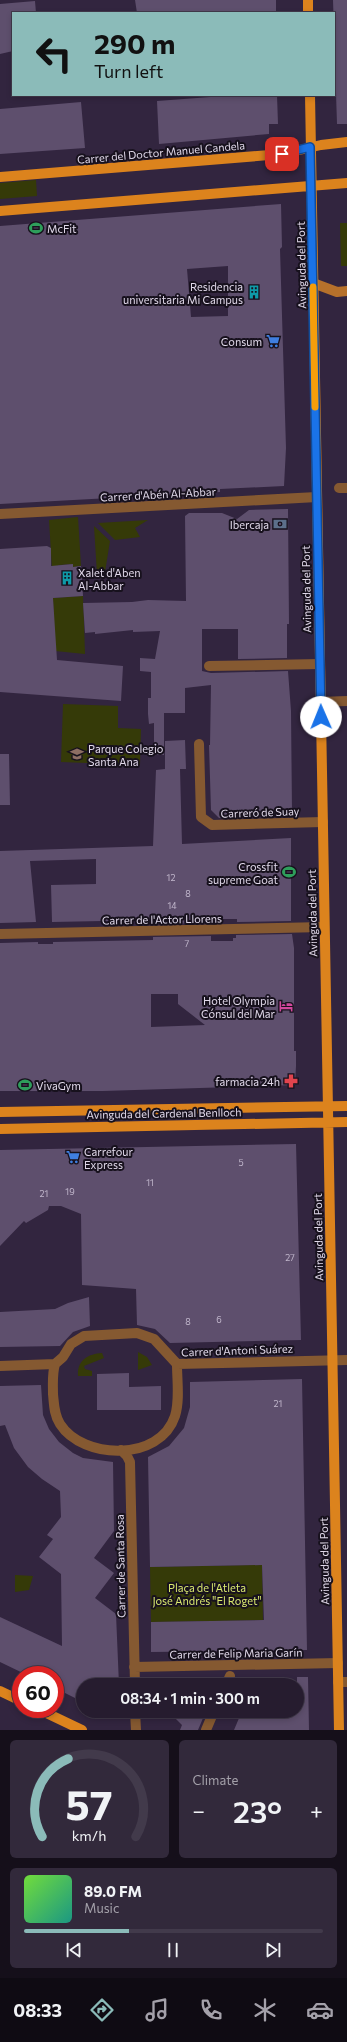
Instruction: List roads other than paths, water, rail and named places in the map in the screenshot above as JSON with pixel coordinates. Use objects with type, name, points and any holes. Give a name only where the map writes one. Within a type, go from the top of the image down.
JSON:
[{"type":"main road","points":[[308,0],[308,12]]},
{"type":"main road","name":"Avinguda del Port","points":[[310,96],[338,1664],[342,1682],[339,1730]]},
{"type":"main road","name":"Carrer del Doctor Manuel Candela","points":[[0,176],[282,154],[310,147],[347,142]]},
{"type":"main road","points":[[0,211],[347,183]]},
{"type":"main road","name":"Avinguda del Cardenal Benlloch","points":[[0,1112],[347,1106]]},
{"type":"main road","name":"Avinguda del Cardenal Benlloch","points":[[0,1129],[347,1122]]},
{"type":"main road","points":[[0,1691],[12,1697]]},
{"type":"main road","points":[[57,1718],[82,1730]]},
{"type":"street","points":[[313,283],[337,292],[347,291]]},
{"type":"street","name":"Carrer d'Abén Al-Abbar","points":[[0,514],[317,497]]},
{"type":"street","points":[[209,666],[320,664]]},
{"type":"street","points":[[320,702],[347,701]]},
{"type":"street","name":"Carreró de Suay","points":[[199,744],[201,817],[212,825],[323,822]]},
{"type":"street","name":"Carrer de l'Actor Llorens","points":[[0,934],[324,927]]},
{"type":"street","name":"Carrer d'Antoni Suárez","points":[[55,1364],[63,1357],[70,1344],[84,1336],[137,1333],[154,1339],[177,1364],[347,1360]]},
{"type":"street","points":[[0,1366],[55,1364],[52,1371],[54,1402],[56,1414],[63,1428],[75,1440],[84,1444],[96,1448],[121,1450],[140,1447],[152,1443],[162,1437],[168,1429],[177,1407],[177,1364]]},
{"type":"street","name":"Carrer de Santa Rosa","points":[[121,1450],[130,1462],[134,1678]]},
{"type":"street","name":"Carrer de Felip Maria Garín","points":[[134,1667],[338,1664]]},
{"type":"street","points":[[135,1718],[136,1730]]},
{"type":"street","points":[[206,1730],[211,1718]]},
{"type":"place","name":"McFit","points":[[36,228]]},
{"type":"place","name":"Residencia universitaria Mi Campus","points":[[254,292]]},
{"type":"place","name":"Consum","points":[[273,341]]},
{"type":"place","name":"Ibercaja","points":[[280,524]]},
{"type":"place","name":"Xalet d'Aben Al-Abbar","points":[[67,578]]},
{"type":"place","name":"Parque Colegio Santa Ana","points":[[77,754]]},
{"type":"place","name":"Crossfit supreme Goat","points":[[289,872]]},
{"type":"place","name":"Hotel Olympia Cónsul del Mar","points":[[286,1006]]},
{"type":"place","name":"farmacia 24h","points":[[291,1081]]},
{"type":"place","name":"VivaGym","points":[[25,1085]]},
{"type":"place","name":"Carrefour Express","points":[[73,1157]]},
{"type":"park label","name":"Plaça de l'Atleta José Andrés \"El Roget\"","points":[[207,1593]]}]
